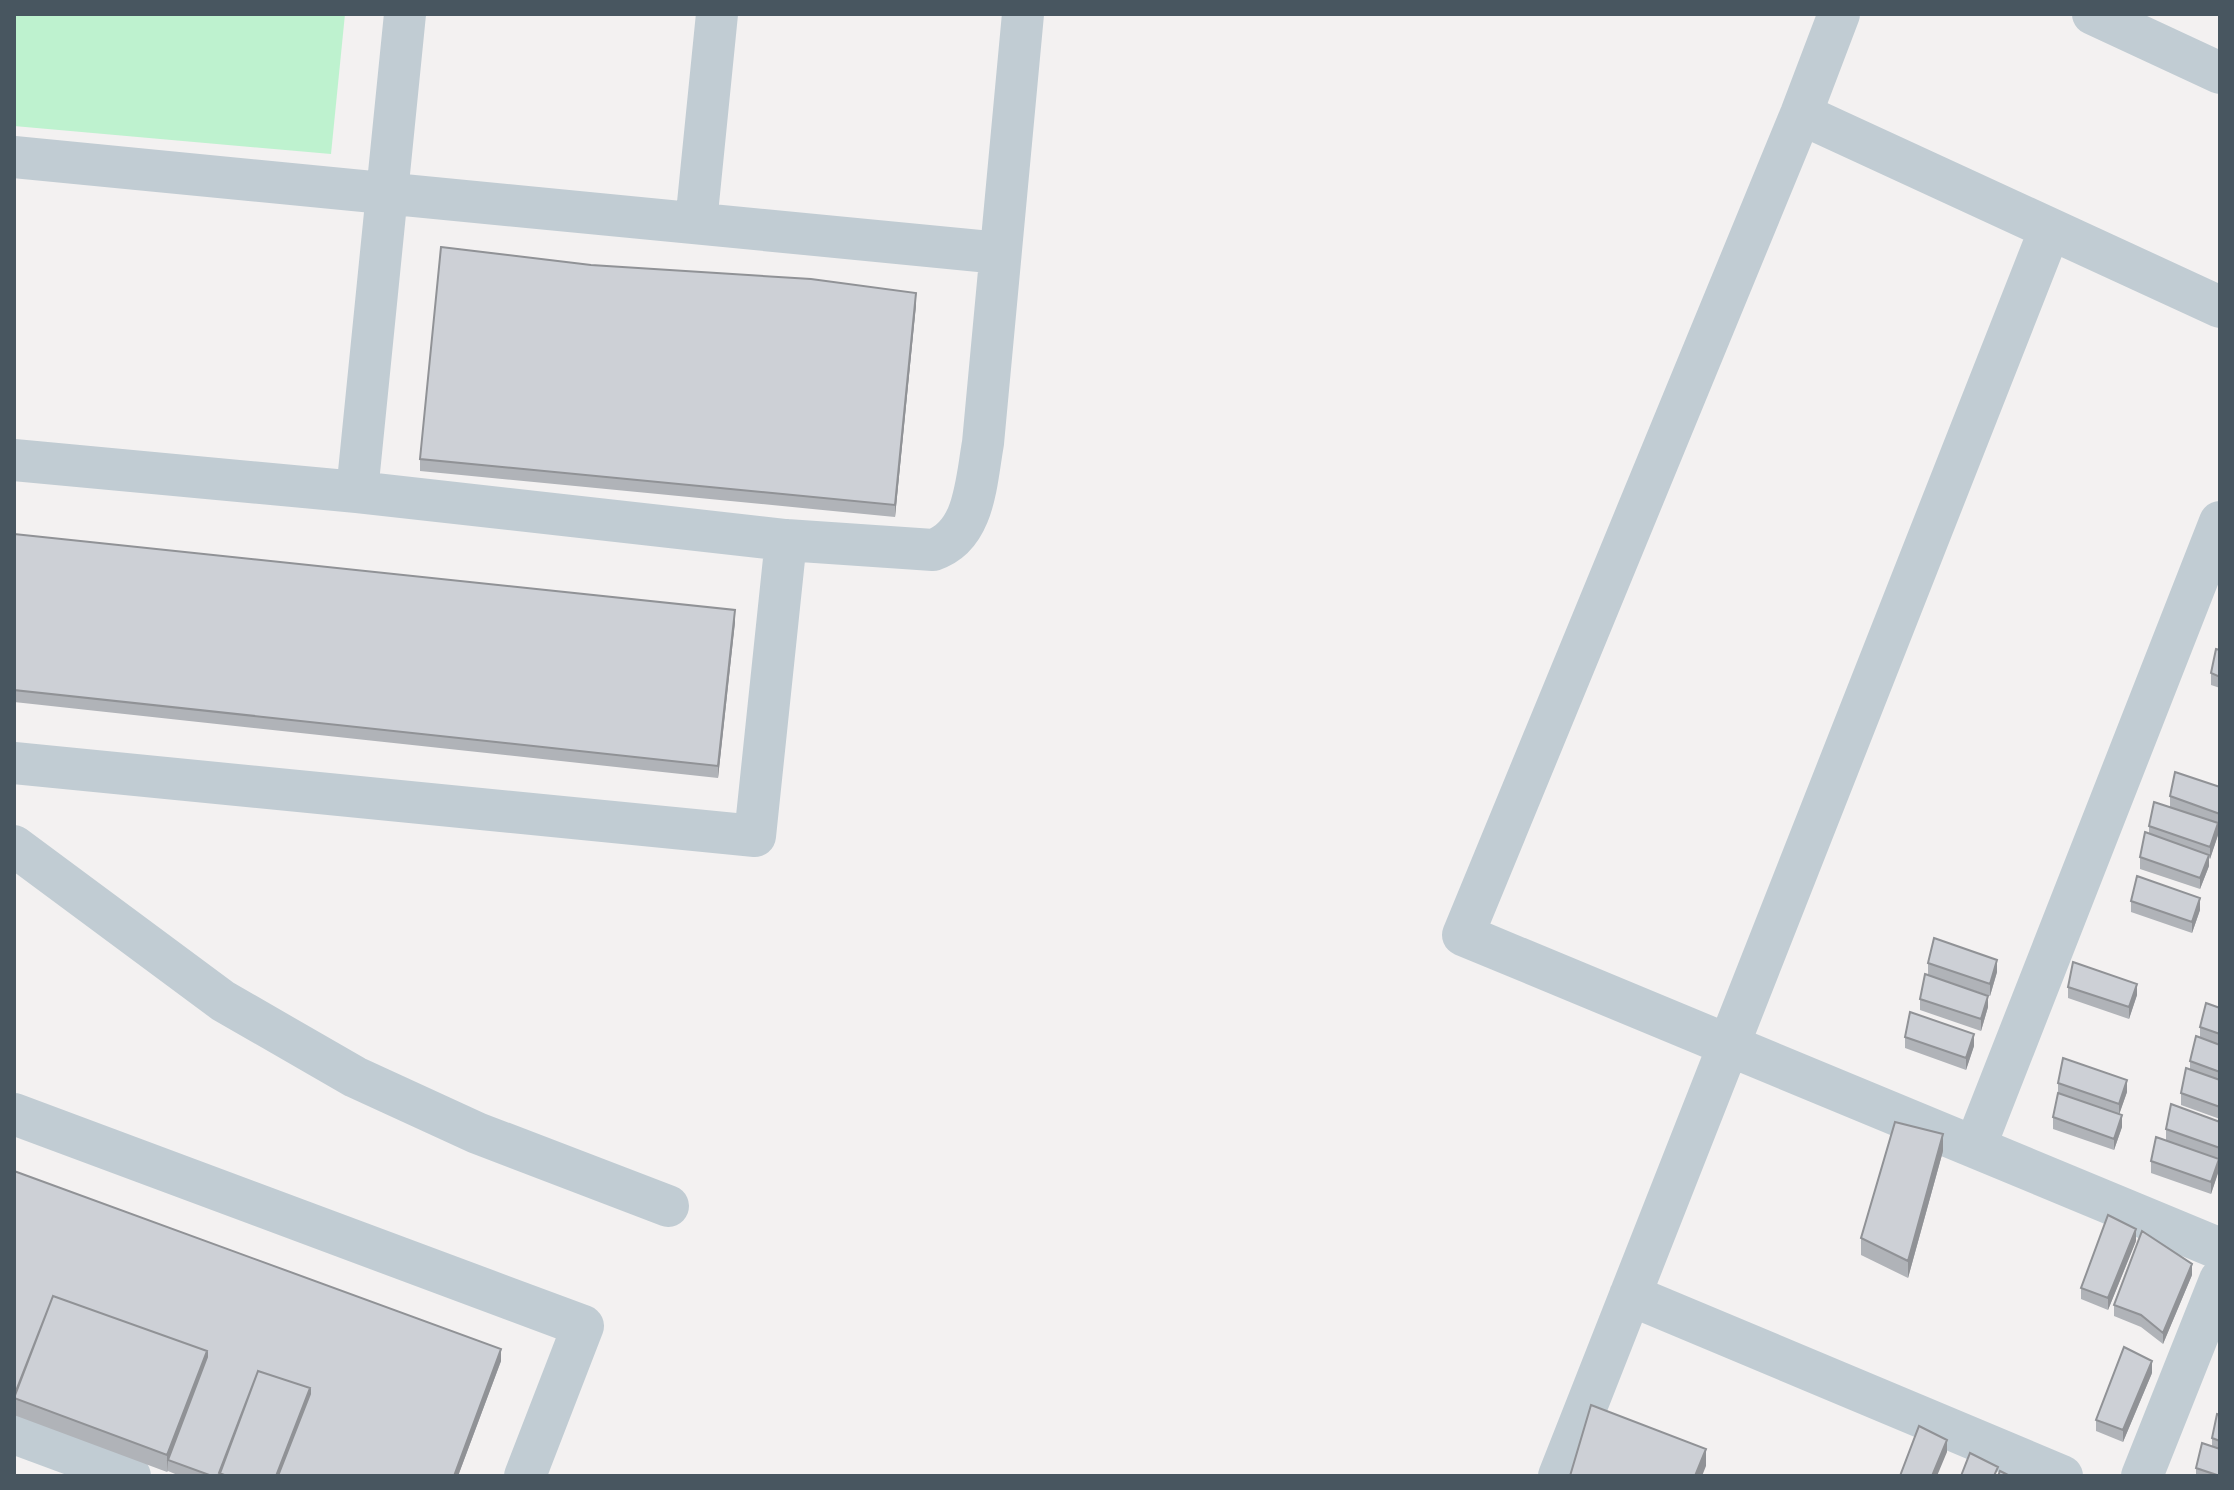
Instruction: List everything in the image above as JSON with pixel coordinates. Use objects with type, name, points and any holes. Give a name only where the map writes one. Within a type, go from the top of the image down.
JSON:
[{"type":"street","points":[[357,492],[405,14]]},
{"type":"street","points":[[696,223],[717,14]]},
{"type":"street","points":[[14,460],[357,492],[786,540],[933,550],[948,545],[959,533],[972,504],[983,443],[1023,14]]},
{"type":"street","points":[[1839,14],[1801,114],[1463,935],[2220,1249]]},
{"type":"street","points":[[2115,18],[2220,73]]},
{"type":"street","points":[[1801,114],[2220,307]]},
{"type":"street","points":[[14,157],[1000,253]]},
{"type":"street","points":[[1559,1476],[2050,229]]},
{"type":"street","points":[[1975,1147],[2207,593],[2220,522]]},
{"type":"street","points":[[14,763],[755,836],[786,540]]},
{"type":"street","points":[[18,860],[223,1001],[355,1077],[477,1133],[668,1206]]},
{"type":"street","points":[[14,1114],[583,1326],[525,1476]]},
{"type":"street","points":[[2142,1476],[2220,1280]]},
{"type":"street","points":[[1630,1295],[2062,1476]]},
{"type":"street","points":[[14,1433],[130,1476]]},
{"type":"green space","points":[[14,14],[345,14],[331,154],[14,126]]},
{"type":"building","points":[[441,247],[591,265],[811,279],[916,293],[895,505],[420,459]]},
{"type":"building","points":[[14,534],[735,610],[718,766],[14,690]]},
{"type":"building","points":[[2216,649],[2220,650],[2220,677],[2211,673]]},
{"type":"building","points":[[2175,772],[2220,787],[2220,814],[2170,796]]},
{"type":"building","points":[[2154,802],[2218,823],[2210,847],[2149,826]]},
{"type":"building","points":[[2145,832],[2209,855],[2200,878],[2140,857]]},
{"type":"building","points":[[2137,876],[2200,898],[2192,922],[2131,901]]},
{"type":"building","points":[[1934,938],[1997,960],[1990,984],[1928,963]]},
{"type":"building","points":[[2073,962],[2137,984],[2129,1007],[2068,987]]},
{"type":"building","points":[[1925,974],[1988,996],[1981,1019],[1920,999]]},
{"type":"building","points":[[2206,1003],[2220,1008],[2220,1034],[2200,1027]]},
{"type":"building","points":[[1910,1012],[1974,1034],[1966,1058],[1905,1037]]},
{"type":"building","points":[[2196,1036],[2220,1045],[2220,1072],[2190,1061]]},
{"type":"building","points":[[2063,1058],[2127,1080],[2119,1104],[2058,1083]]},
{"type":"building","points":[[2186,1068],[2220,1080],[2220,1107],[2181,1093]]},
{"type":"building","points":[[2058,1093],[2122,1115],[2114,1139],[2053,1117]]},
{"type":"building","points":[[2171,1104],[2220,1122],[2220,1148],[2166,1129]]},
{"type":"building","points":[[1895,1122],[1943,1134],[1908,1261],[1861,1238]]},
{"type":"building","points":[[2156,1137],[2219,1159],[2211,1182],[2151,1161]]},
{"type":"building","points":[[14,1171],[501,1349],[454,1476],[278,1476],[310,1388],[258,1371],[219,1476],[168,1460],[207,1351],[53,1296],[14,1396]]},
{"type":"building","points":[[2108,1215],[2136,1229],[2108,1298],[2081,1288]]},
{"type":"building","points":[[2142,1231],[2192,1264],[2163,1333],[2141,1315],[2114,1305]]},
{"type":"building","points":[[53,1296],[207,1351],[167,1455],[14,1398]]},
{"type":"building","points":[[2124,1347],[2152,1361],[2123,1430],[2096,1420]]},
{"type":"building","points":[[258,1371],[310,1388],[276,1476],[227,1476],[219,1473]]},
{"type":"building","points":[[1591,1405],[1706,1449],[1695,1476],[1570,1476]]},
{"type":"building","points":[[2217,1414],[2220,1415],[2220,1441],[2212,1438]]},
{"type":"building","points":[[1919,1426],[1947,1440],[1932,1476],[1900,1476]]},
{"type":"building","points":[[2202,1443],[2220,1449],[2220,1476],[2196,1468]]},
{"type":"building","points":[[1970,1453],[1998,1467],[1994,1476],[1961,1476]]}]
